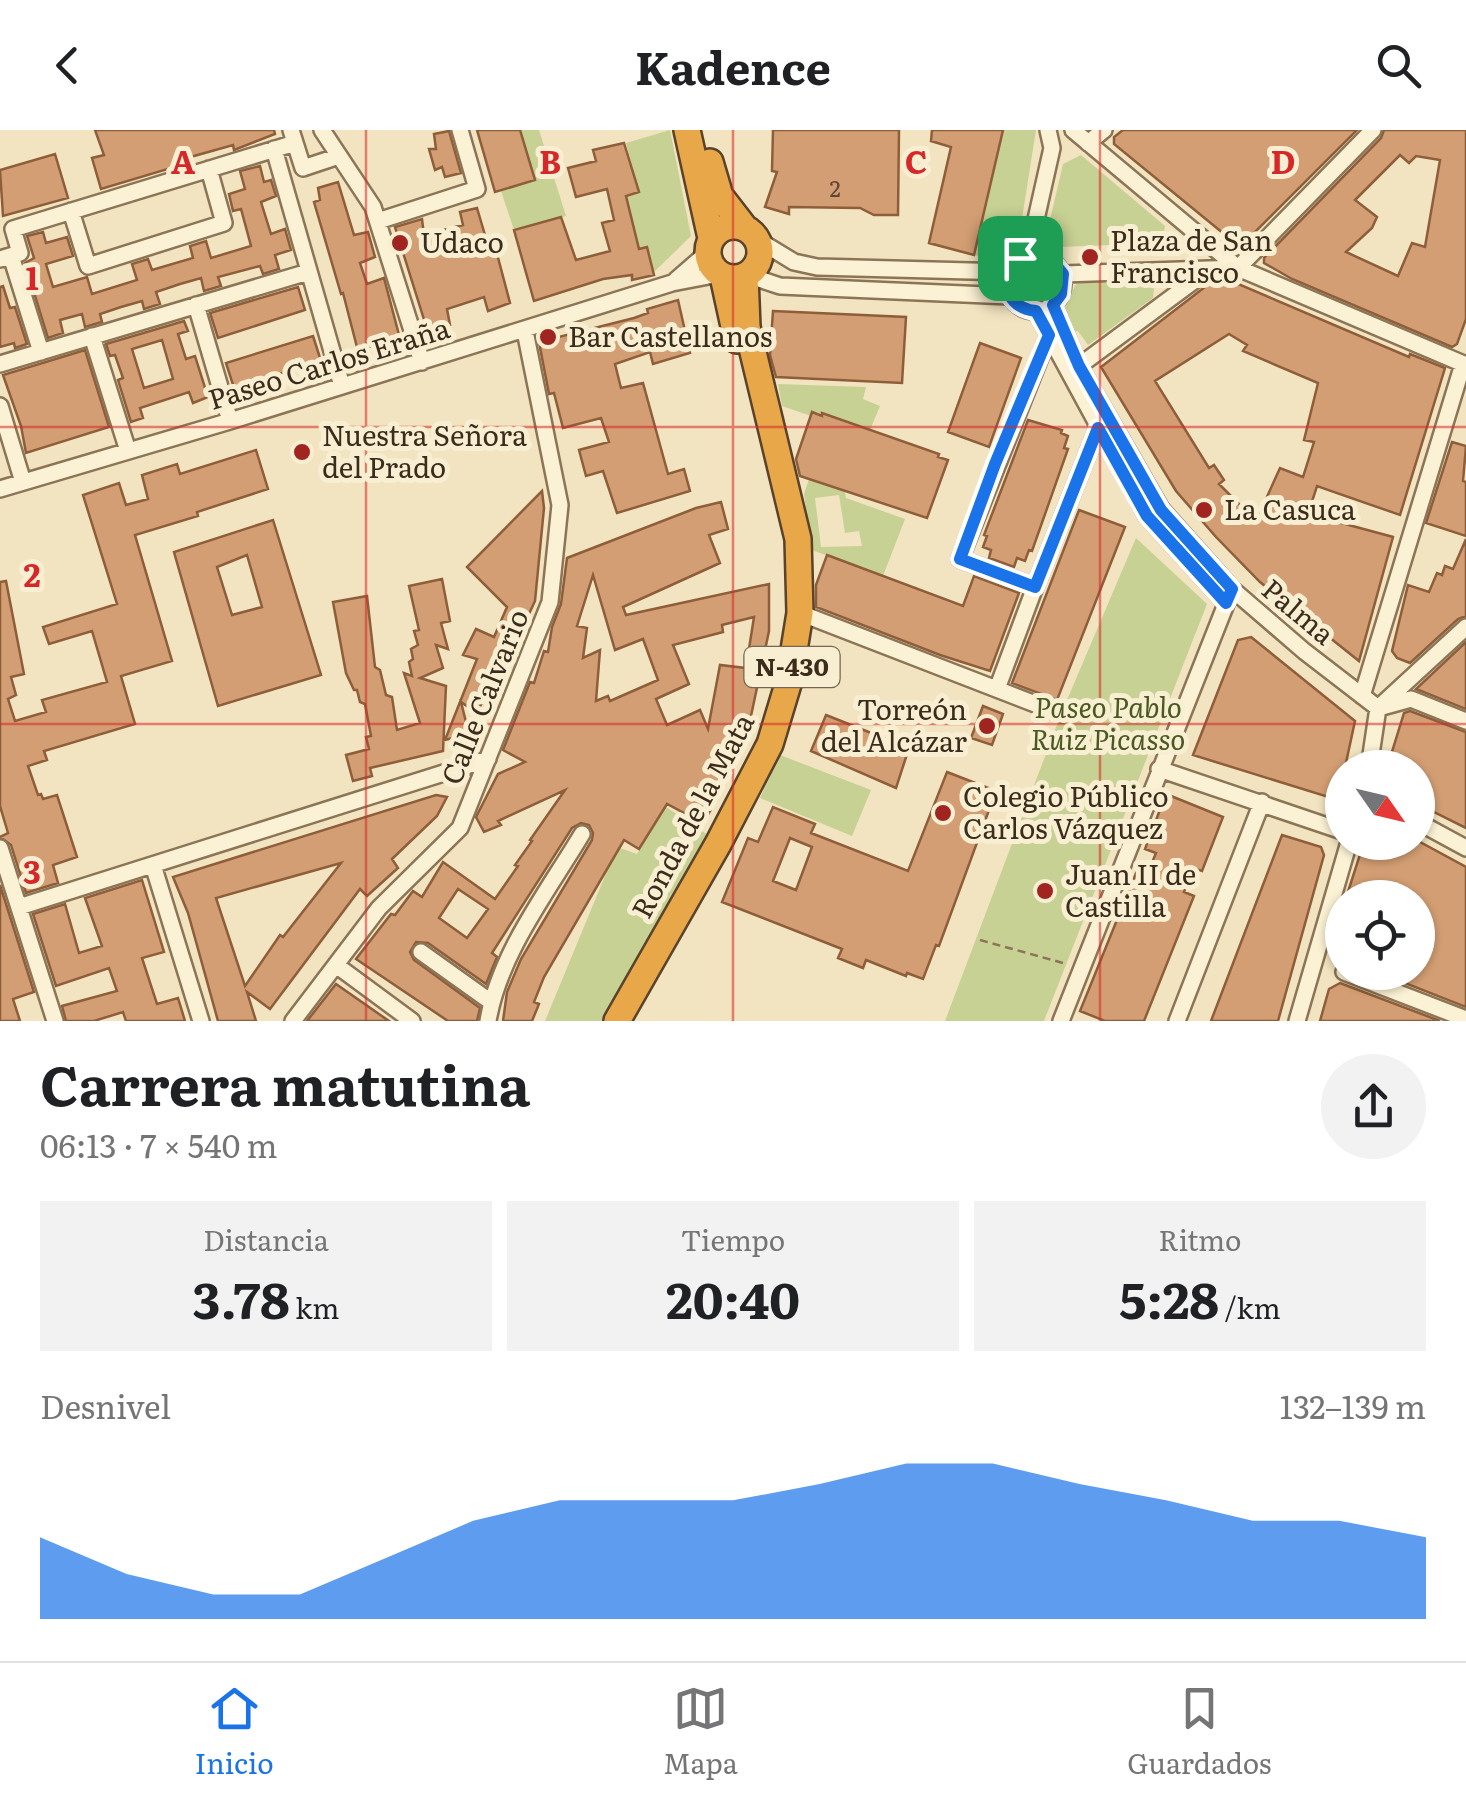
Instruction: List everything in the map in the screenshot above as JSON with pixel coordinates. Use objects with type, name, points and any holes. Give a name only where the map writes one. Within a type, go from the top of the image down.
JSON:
[{"type":"highway","name":"N-430","points":[[687,130],[725,266],[759,260],[751,234]]},
{"type":"highway","points":[[701,130],[720,196],[751,234]]},
{"type":"highway","points":[[725,266],[726,226],[751,234]]},
{"type":"highway","name":"Ronda de la Mata","points":[[616,1021],[718,844],[770,744],[790,681],[800,613],[798,540],[747,327],[725,266]]},
{"type":"highway","name":"Ronda de la Mata","points":[[605,1021],[739,781],[756,740],[782,642],[786,605],[783,543],[725,266]]},
{"type":"street","points":[[322,130],[373,206],[422,362]]},
{"type":"street","points":[[378,222],[478,189],[460,130]]},
{"type":"street","points":[[1028,255],[1052,148],[1048,130]]},
{"type":"street","points":[[1073,130],[1238,268],[1464,364],[1362,696]]},
{"type":"street","points":[[1052,148],[1088,143],[1104,130]]},
{"type":"street","points":[[1063,274],[1238,268],[1373,130]]},
{"type":"street","points":[[41,352],[6,257],[20,252],[13,228],[274,149],[293,137],[303,168],[339,156]]},
{"type":"street","points":[[274,149],[342,386]]},
{"type":"street","points":[[72,211],[88,266],[224,224],[209,169]]},
{"type":"street","points":[[751,234],[794,262],[817,267],[1008,272]]},
{"type":"street","points":[[725,266],[780,286],[1010,296],[1025,310],[1036,311],[1053,305],[1061,294],[1063,274],[1050,258],[1020,258],[1008,272],[1010,296]]},
{"type":"street","name":"Paseo Carlos Eraña","points":[[0,489],[230,422],[725,266]]},
{"type":"street","name":"Paseo Carlos Eraña","points":[[672,283],[725,266]]},
{"type":"street","points":[[1079,366],[1210,269]]},
{"type":"street","points":[[0,364],[308,272]]},
{"type":"street","name":"Palma","points":[[1053,305],[1079,366],[1161,510],[1229,596]]},
{"type":"street","points":[[196,306],[230,422]]},
{"type":"street","name":"Palma","points":[[1036,311],[1147,516],[1229,596],[1378,708]]},
{"type":"street","name":"Calle Calvario","points":[[293,1021],[379,908],[460,828],[550,602],[560,505],[525,331]]},
{"type":"street","points":[[1035,587],[960,559],[1049,335]]},
{"type":"street","points":[[92,336],[128,451]]},
{"type":"street","points":[[0,406],[23,482]]},
{"type":"street","points":[[997,688],[1098,428]]},
{"type":"street","points":[[1061,1021],[1229,596]]},
{"type":"street","points":[[800,613],[1061,714]]},
{"type":"street","points":[[1372,750],[1378,708],[1466,627]]},
{"type":"street","points":[[1378,708],[1411,699],[1466,720]]},
{"type":"street","points":[[19,907],[488,759]]},
{"type":"street","points":[[1159,769],[1325,825]]},
{"type":"street","points":[[1178,1021],[1262,802]]},
{"type":"street","points":[[1435,831],[1466,848]]},
{"type":"street","points":[[488,1021],[491,1002],[515,946],[582,834]]},
{"type":"street","points":[[0,848],[55,1021]]},
{"type":"street","points":[[1296,1021],[1344,860]]},
{"type":"street","points":[[154,864],[201,1021]]},
{"type":"street","points":[[420,952],[491,1002]]},
{"type":"street","points":[[1313,960],[1325,965]]},
{"type":"street","points":[[336,964],[412,1021]]},
{"type":"street","points":[[1392,990],[1466,1018]]},
{"type":"path","points":[[980,940],[1063,962]]},
{"type":"green space","points":[[520,130],[539,130],[566,216],[514,230],[501,191],[534,180]]},
{"type":"green space","points":[[670,130],[691,236],[653,273],[647,247],[630,250],[636,238],[631,214],[625,216],[620,197],[639,192],[626,143]]},
{"type":"green space","points":[[1003,130],[1036,130],[1018,244],[998,260],[974,255]]},
{"type":"green space","points":[[1081,155],[1165,226],[1162,243],[1061,247],[1047,233],[1063,164]]},
{"type":"green space","points":[[1077,282],[1145,282],[1154,289],[1153,298],[1088,345],[1078,331],[1073,332],[1063,311]]},
{"type":"green space","points":[[778,384],[866,387],[863,399],[880,406],[870,430],[782,406]]},
{"type":"green space","points":[[809,479],[844,489],[846,498],[905,519],[883,576],[812,550],[804,494]],"holes":[[[839,495],[845,533],[859,531],[862,546],[821,547],[815,498]]]},
{"type":"green space","name":"Paseo Pablo Ruiz Picasso","points":[[1136,538],[1207,604],[1044,1021],[945,1021],[1061,714]]},
{"type":"green space","points":[[780,755],[871,790],[852,836],[760,798]]},
{"type":"green space","points":[[666,807],[708,835],[606,1021],[545,1021],[617,847],[637,854]]},
{"type":"building","points":[[95,130],[274,130],[275,134],[234,150],[233,145],[187,158],[188,163],[101,189],[92,158],[104,155]]},
{"type":"building","points":[[477,130],[520,130],[535,180],[495,192]]},
{"type":"building","points":[[773,130],[899,130],[898,215],[874,215],[860,208],[789,207],[789,214],[765,207],[777,172],[772,171]]},
{"type":"building","points":[[932,130],[1003,130],[974,255],[929,243],[951,147],[931,141]]},
{"type":"building","points":[[1123,130],[1357,130],[1240,247],[1114,144],[1114,137]]},
{"type":"building","points":[[1384,130],[1466,130],[1466,319],[1457,344],[1452,347],[1292,279],[1264,263],[1264,258],[1381,138]],"holes":[[[1400,155],[1409,163],[1416,156],[1440,160],[1425,247],[1412,243],[1398,276],[1346,252],[1372,228],[1377,217],[1355,200]]]},
{"type":"building","points":[[449,131],[461,173],[445,177],[442,167],[435,170],[429,149],[436,149],[434,134]]},
{"type":"building","points":[[624,143],[639,192],[626,196],[639,249],[647,247],[654,275],[632,280],[632,275],[603,279],[534,301],[514,230],[561,217],[576,260],[610,251],[602,223],[614,220],[607,189],[576,197],[568,168],[596,161],[593,150]]},
{"type":"building","points":[[55,154],[68,198],[3,216],[0,170]]},
{"type":"building","points":[[260,166],[264,182],[271,180],[276,196],[261,202],[271,234],[285,229],[291,250],[275,255],[279,269],[263,274],[260,266],[218,277],[221,286],[204,291],[201,278],[180,284],[156,292],[160,304],[144,309],[142,301],[121,307],[100,314],[102,322],[85,327],[82,314],[60,320],[63,333],[48,338],[25,263],[34,258],[27,236],[43,232],[46,243],[67,237],[73,256],[46,264],[53,287],[87,277],[92,294],[137,280],[132,264],[148,259],[152,270],[193,258],[190,246],[206,241],[211,258],[251,246],[241,209],[233,211],[229,194],[245,189],[240,171]]},
{"type":"building","points":[[338,182],[354,235],[368,232],[375,257],[360,263],[367,284],[384,278],[399,335],[358,351],[314,202],[320,200],[318,188]]},
{"type":"building","points":[[477,208],[490,252],[496,250],[510,303],[488,311],[484,297],[447,309],[450,325],[427,329],[395,227],[422,219],[424,235],[463,225],[460,212]]},
{"type":"building","points":[[1214,280],[1229,280],[1409,357],[1410,354],[1445,368],[1400,515],[1317,486],[1308,514],[1393,537],[1359,661],[1260,582],[1216,537],[1176,491],[1101,367]],"holes":[[[1229,334],[1247,345],[1243,351],[1318,383],[1304,440],[1314,442],[1303,477],[1280,468],[1256,521],[1219,484],[1224,480],[1214,465],[1209,468],[1155,381]]]},
{"type":"building","points":[[3,286],[10,308],[15,307],[27,344],[15,348],[14,343],[0,347]]},
{"type":"building","points":[[298,287],[305,310],[218,338],[210,313]]},
{"type":"building","points":[[678,300],[690,353],[653,364],[650,352],[615,364],[621,388],[643,383],[668,474],[684,469],[690,491],[617,513],[603,471],[586,476],[579,450],[609,442],[601,418],[563,428],[554,393],[549,394],[538,337],[553,332],[559,337],[634,318],[648,313],[647,309]]},
{"type":"building","points":[[773,311],[906,317],[902,383],[776,377],[770,355]]},
{"type":"building","points":[[184,321],[188,331],[178,334],[186,359],[195,356],[208,397],[193,403],[189,392],[140,408],[143,418],[131,422],[118,380],[123,378],[115,355],[110,356],[106,344]],"holes":[[[162,340],[173,379],[144,388],[132,349]]]},
{"type":"building","points":[[313,336],[321,361],[234,388],[226,363]]},
{"type":"building","points":[[980,343],[1021,358],[989,447],[948,432]]},
{"type":"building","points":[[85,350],[109,427],[26,453],[3,375]]},
{"type":"building","points":[[812,412],[948,460],[927,518],[800,476],[796,459]]},
{"type":"building","points":[[1028,420],[1062,430],[1068,436],[1064,448],[1068,449],[1032,551],[1029,550],[1025,561],[1017,558],[1014,567],[989,558],[991,550],[983,547],[987,536],[984,535]]},
{"type":"building","points":[[1452,442],[1466,446],[1466,536],[1426,523]]},
{"type":"building","points":[[256,450],[268,489],[135,535],[172,661],[121,676],[135,724],[44,751],[47,760],[28,766],[38,795],[43,799],[57,795],[77,857],[53,865],[58,883],[26,893],[11,845],[0,837],[8,833],[0,806],[0,582],[6,581],[24,674],[11,677],[16,695],[8,699],[15,721],[46,712],[42,700],[107,682],[92,631],[49,644],[43,627],[117,604],[83,495],[119,483],[126,505],[148,499],[142,475],[177,464],[180,474]]},
{"type":"building","points":[[542,491],[544,508],[535,601],[512,651],[500,646],[491,666],[498,670],[477,713],[461,702],[469,734],[445,740],[477,659],[463,655],[476,629],[494,637],[507,607],[467,567]]},
{"type":"building","points":[[721,502],[728,529],[709,535],[720,563],[623,607],[626,615],[769,584],[769,631],[751,716],[716,801],[703,823],[667,804],[639,849],[624,840],[544,977],[534,1002],[539,1004],[532,1021],[503,1021],[507,992],[521,959],[592,840],[589,825],[581,823],[572,828],[492,953],[497,957],[486,984],[428,943],[416,942],[410,952],[414,960],[480,1008],[477,1021],[448,1021],[356,959],[413,891],[422,897],[443,862],[495,899],[565,790],[498,821],[501,825],[484,832],[476,817],[498,774],[525,762],[503,750],[530,682],[534,683],[544,651],[548,652],[561,604],[567,558]],"holes":[[[593,575],[615,650],[643,639],[658,680],[610,701],[608,696],[596,701],[600,650],[583,658],[587,628],[577,626]],[[754,617],[746,668],[720,665],[708,729],[700,710],[667,725],[656,699],[689,684],[673,645],[723,632],[722,625]],[[458,889],[488,909],[467,938],[439,918]]]},
{"type":"building","points":[[1079,510],[1125,527],[1057,700],[1012,683]]},
{"type":"building","points":[[273,520],[321,675],[218,706],[174,552]],"holes":[[[247,555],[262,607],[232,615],[217,567]]]},
{"type":"building","points":[[1466,539],[1466,616],[1410,663],[1397,658],[1392,651],[1408,585],[1429,592],[1437,573],[1442,575],[1445,566],[1453,569]]},
{"type":"building","points":[[827,555],[963,606],[974,576],[1019,593],[990,671],[816,607],[816,585]]},
{"type":"building","points":[[442,579],[450,621],[441,623],[448,649],[436,645],[443,668],[420,678],[446,686],[443,751],[370,768],[372,776],[353,781],[346,755],[369,749],[366,737],[371,736],[365,704],[360,702],[346,673],[333,602],[367,596],[375,667],[380,670],[386,695],[392,697],[397,730],[420,723],[404,673],[412,676],[409,662],[413,659],[411,649],[418,645],[414,631],[419,630],[409,586]]},
{"type":"building","points":[[1251,637],[1355,721],[1349,750],[1325,750],[1325,796],[1193,755],[1238,640]]},
{"type":"building","points":[[1466,642],[1466,709],[1416,689]]},
{"type":"building","name":"Torreón del Alcázar","points":[[983,706],[1003,714],[992,745],[971,738]]},
{"type":"building","points":[[1410,711],[1466,732],[1466,828],[1435,812],[1435,750],[1393,750],[1404,713]]},
{"type":"building","points":[[826,715],[909,748],[896,788],[811,751]]},
{"type":"building","points":[[947,772],[996,791],[923,979],[866,960],[863,968],[838,958],[842,949],[722,902],[748,838],[758,842],[773,807],[815,824],[811,833],[908,871]],"holes":[[[790,838],[812,847],[796,890],[773,881]]]},
{"type":"building","points":[[1166,794],[1223,817],[1202,871],[1193,868],[1184,892],[1194,896],[1144,1021],[1105,1021],[1080,1011],[1136,873],[1146,877],[1156,853],[1145,849]]},
{"type":"building","points":[[436,795],[447,797],[437,816],[392,859],[398,868],[367,896],[360,889],[270,1009],[247,992],[256,1021],[218,1021],[188,913],[173,877]],"holes":[[[341,863],[283,937],[280,935],[245,986],[216,898]]]},
{"type":"building","points":[[1282,835],[1321,847],[1324,855],[1278,1021],[1211,1021]]},
{"type":"building","points":[[1435,850],[1466,867],[1466,1007],[1423,990],[1435,990],[1435,880],[1352,880],[1358,860],[1435,860]]},
{"type":"building","points":[[142,880],[164,952],[142,958],[157,1004],[178,998],[185,1021],[126,1021],[123,1012],[94,1021],[66,1021],[62,1006],[117,991],[109,968],[56,986],[33,914],[65,904],[79,953],[102,946],[85,898]]},
{"type":"building","points":[[0,885],[34,992],[13,999],[20,1021],[0,1021]]},
{"type":"building","points":[[336,984],[389,1021],[307,1021]]},
{"type":"building","points":[[1329,990],[1358,990],[1440,1021],[1320,1021]]},
{"type":"place","name":"Udaco","points":[[400,243]]},
{"type":"place","name":"Plaza de San Francisco","points":[[1090,257]]},
{"type":"place","name":"Bar Castellanos","points":[[548,337]]},
{"type":"place","name":"Nuestra Señora del Prado","points":[[302,452]]},
{"type":"place","name":"La Casuca","points":[[1204,510]]},
{"type":"place","name":"Torreón del Alcázar","points":[[987,726]]},
{"type":"place","name":"Colegio Público Carlos Vázquez","points":[[943,813]]},
{"type":"place","name":"Juan II de Castilla","points":[[1045,891]]},
{"type":"route","points":[[1038,254],[1050,258],[1063,274],[1061,294],[1053,305],[1079,366],[1161,510],[1232,589],[1226,603],[1147,516],[1098,428],[1035,587],[960,559],[1049,335],[1036,311],[1025,310],[1010,296],[1008,272],[1020,258],[1038,254]]}]
